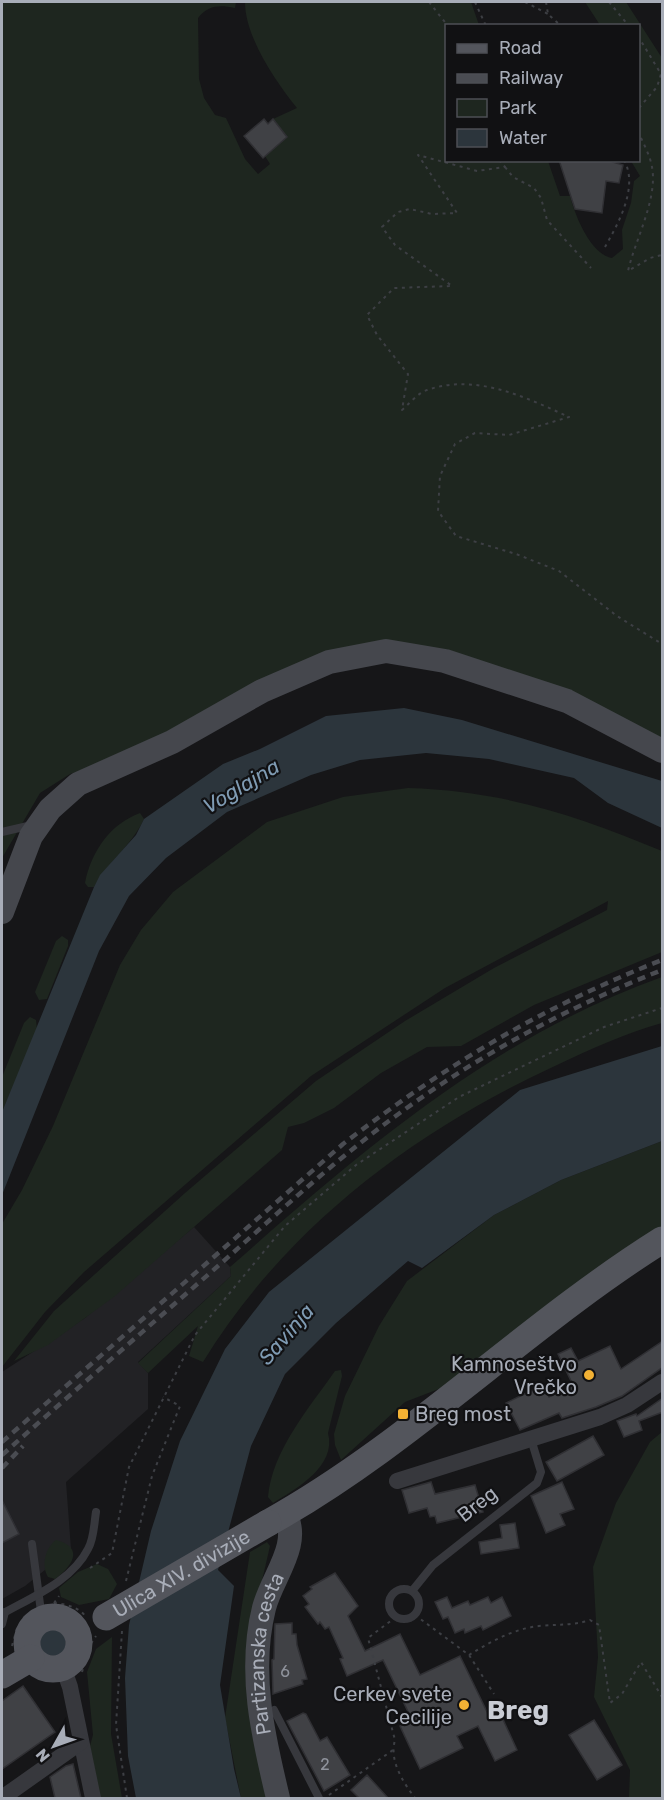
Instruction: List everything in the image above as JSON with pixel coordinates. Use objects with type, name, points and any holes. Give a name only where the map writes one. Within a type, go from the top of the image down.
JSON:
[{"type":"main road","name":"Ulica XIV. divizije","points":[[91,1624],[277,1519],[414,1426],[609,1274],[663,1240]]},
{"type":"main road","points":[[40,1606],[72,1625],[91,1624],[79,1640],[66,1677],[49,1669],[18,1665],[28,1636],[36,1623],[40,1606]]},
{"type":"street","points":[[2,912],[31,836],[50,809],[78,784],[172,742],[262,691],[328,662],[386,651],[445,661],[567,701],[663,751]]},
{"type":"street","name":"Breg","points":[[397,1481],[531,1439],[627,1405],[663,1382]]},
{"type":"street","name":"Partizanska cesta","points":[[277,1519],[291,1524],[292,1537],[264,1606],[256,1661],[258,1696],[278,1798]]},
{"type":"street","points":[[66,1677],[93,1798]]},
{"type":"street","points":[[2,1798],[81,1742]]},
{"type":"lane","points":[[2,832],[41,822]]},
{"type":"lane","name":"Breg","points":[[412,1591],[433,1565],[537,1483],[541,1472],[531,1439]]},
{"type":"lane","points":[[2,1624],[3,1613],[40,1606],[76,1568],[90,1548],[96,1512]]},
{"type":"lane","points":[[32,1544],[40,1606]]},
{"type":"lane","points":[[399,1590],[412,1591],[418,1599],[419,1608],[415,1615],[402,1619],[396,1617],[390,1610],[392,1596],[399,1590]]},
{"type":"lane","points":[[274,1710],[319,1798]]},
{"type":"path","points":[[429,2],[446,24]]},
{"type":"path","points":[[475,2],[485,24]]},
{"type":"path","points":[[525,2],[548,14],[559,24]]},
{"type":"path","points":[[546,2],[548,14]]},
{"type":"path","points":[[609,2],[627,24]]},
{"type":"path","points":[[640,38],[661,74],[657,87],[640,108]]},
{"type":"path","points":[[640,134],[652,165],[653,187],[642,231],[634,246],[628,271],[650,258],[663,255]]},
{"type":"path","points":[[506,167],[477,171],[418,155],[457,213],[432,214],[410,209],[398,212],[382,227],[395,245],[452,286],[394,288],[367,315],[377,335],[408,374],[402,410],[425,390],[451,385],[490,386],[569,417],[509,435],[475,433],[455,444],[440,476],[438,511],[456,536],[559,571],[617,616],[663,644]]},
{"type":"path","points":[[501,162],[513,177],[534,188],[541,198],[547,220],[591,268]]},
{"type":"path","points":[[605,247],[624,209],[627,188],[625,162]]},
{"type":"path","points":[[88,1570],[112,1553],[129,1467],[195,1335],[285,1226],[357,1166],[459,1097],[604,1027],[663,1008]]},
{"type":"path","points":[[163,1397],[180,1406]]},
{"type":"path","points":[[40,1606],[28,1612],[17,1628],[12,1647],[18,1665],[55,1683],[60,1690],[66,1677],[79,1684],[85,1659],[96,1635],[83,1612],[65,1604],[54,1604],[63,1592]]},
{"type":"path","points":[[415,1615],[469,1655],[494,1694]]},
{"type":"path","points":[[396,1617],[368,1638],[395,1740],[393,1750],[402,1780],[415,1798]]},
{"type":"path","points":[[469,1655],[495,1639],[518,1631],[538,1626],[573,1626],[590,1620],[599,1624],[610,1703],[622,1694],[641,1662],[663,1697]]},
{"type":"path","points":[[330,1795],[393,1750]]},
{"type":"shaded area","points":[[194,1227],[230,1267],[231,1276],[138,1362],[148,1373],[148,1409],[66,1482],[71,1549],[25,1586],[2,1599],[2,1372],[85,1318]]},
{"type":"green space","points":[[2,2],[236,2],[235,8],[215,7],[198,18],[199,79],[204,98],[215,115],[226,118],[245,159],[258,174],[270,164],[265,156],[287,137],[273,119],[297,108],[271,72],[256,44],[246,16],[245,2],[471,2],[479,24],[445,24],[445,162],[548,162],[560,196],[570,196],[590,242],[604,255],[612,258],[623,249],[622,230],[631,203],[634,181],[640,176],[632,162],[640,162],[640,24],[599,24],[585,2],[626,2],[662,58],[662,741],[390,643],[137,752],[70,774],[40,793],[2,858]]},
{"type":"green space","points":[[408,788],[476,794],[538,807],[599,826],[662,851],[662,952],[534,1005],[461,1046],[427,1047],[381,1073],[334,1108],[304,1123],[288,1127],[282,1150],[115,1296],[48,1345],[14,1361],[54,1311],[185,1193],[316,1081],[405,1021],[494,968],[607,910],[608,901],[445,988],[311,1076],[84,1272],[45,1312],[2,1367],[2,1224],[22,1190],[53,1126],[120,965],[141,930],[173,892],[267,822],[343,797]]},
{"type":"green space","points":[[140,813],[144,819],[133,837],[94,887],[88,887],[85,883],[88,872],[104,840],[120,824]]},
{"type":"green space","points":[[62,936],[68,940],[68,946],[47,999],[39,1000],[35,992],[56,941]]},
{"type":"green space","points":[[662,977],[662,1023],[596,1047],[504,1091],[453,1120],[404,1152],[314,1226],[273,1268],[236,1313],[203,1362],[189,1356],[198,1326],[148,1373],[138,1363],[231,1276],[230,1267],[381,1139],[486,1064],[542,1031],[600,1002]]},
{"type":"green space","points":[[30,1017],[36,1020],[37,1030],[2,1112],[2,1077],[24,1023]]},
{"type":"green space","points":[[662,1141],[662,1229],[449,1385],[405,1402],[341,1460],[335,1445],[334,1434],[345,1396],[379,1326],[407,1281],[494,1215],[561,1180]]},
{"type":"green space","points":[[341,1370],[342,1376],[328,1433],[329,1445],[321,1466],[293,1491],[273,1503],[268,1497],[271,1480],[284,1447],[303,1415],[335,1371]]},
{"type":"green space","points":[[662,1432],[662,1798],[629,1798],[630,1770],[594,1697],[598,1657],[593,1567],[616,1503],[650,1442]]},
{"type":"green space","points":[[56,1540],[71,1548],[73,1558],[66,1569],[55,1579],[48,1577],[45,1563],[47,1552]]},
{"type":"green space","points":[[267,1542],[270,1546],[258,1598],[269,1798],[241,1798],[225,1718],[250,1552]]},
{"type":"green space","points":[[97,1564],[108,1569],[117,1584],[109,1599],[79,1605],[61,1597],[59,1588],[78,1572]]},
{"type":"green space","points":[[112,1637],[111,1734],[122,1798],[100,1798],[90,1746],[93,1735],[87,1672],[96,1649]]},
{"type":"water","name":"Voglajna","points":[[404,708],[462,720],[662,781],[662,828],[608,803],[574,778],[489,759],[426,753],[360,760],[311,775],[227,812],[166,858],[129,896],[99,951],[2,1195],[2,1112],[94,887],[100,875],[136,835],[144,819],[223,764],[260,749],[326,716]]},
{"type":"water","name":"Savinja","points":[[662,1046],[662,1141],[561,1180],[494,1215],[422,1268],[408,1261],[336,1323],[285,1374],[251,1446],[218,1570],[234,1586],[220,1685],[241,1798],[136,1798],[128,1756],[125,1678],[129,1625],[151,1531],[180,1441],[225,1349],[269,1292],[520,1090]]},
{"type":"water","points":[[53,1630],[62,1634],[66,1643],[62,1652],[53,1656],[44,1652],[40,1643],[44,1634]]},
{"type":"building","points":[[264,119],[268,124],[273,119],[287,137],[263,158],[244,136]]},
{"type":"building","points":[[560,162],[613,162],[623,165],[619,183],[606,181],[602,213],[575,209]]},
{"type":"building","points":[[663,1341],[663,1367],[622,1396],[596,1407],[562,1418],[559,1413],[520,1430],[506,1403],[543,1385],[549,1397],[573,1385],[558,1354],[571,1348],[578,1361],[610,1346],[621,1369]]},
{"type":"building","points":[[663,1398],[663,1412],[639,1421],[642,1430],[624,1437],[617,1421],[636,1414],[637,1416]]},
{"type":"building","points":[[593,1436],[604,1455],[557,1481],[546,1462]]},
{"type":"building","points":[[431,1482],[435,1494],[475,1485],[483,1512],[437,1523],[435,1516],[430,1517],[427,1508],[409,1513],[402,1490]]},
{"type":"building","points":[[562,1482],[574,1509],[560,1514],[565,1525],[546,1533],[531,1496]]},
{"type":"building","points":[[2,1500],[19,1534],[2,1543]]},
{"type":"building","points":[[515,1523],[519,1548],[481,1554],[479,1542],[502,1538],[500,1525]]},
{"type":"building","points":[[335,1573],[358,1606],[348,1616],[365,1651],[400,1634],[420,1675],[460,1656],[491,1720],[501,1715],[517,1750],[495,1761],[478,1726],[457,1736],[463,1748],[420,1769],[400,1726],[412,1720],[383,1660],[347,1676],[340,1659],[343,1658],[329,1627],[325,1629],[320,1622],[318,1624],[305,1607],[309,1604],[303,1596],[312,1589],[310,1587]]},
{"type":"building","points":[[447,1597],[452,1608],[468,1601],[470,1605],[488,1597],[491,1603],[502,1597],[511,1616],[483,1630],[481,1626],[465,1633],[464,1629],[455,1633],[448,1617],[443,1619],[435,1602]]},
{"type":"building","points":[[292,1623],[292,1634],[296,1634],[307,1679],[302,1680],[303,1684],[273,1694],[272,1660],[274,1659],[275,1624]]},
{"type":"building","points":[[23,1686],[55,1732],[2,1769],[2,1701]]},
{"type":"building","points":[[303,1713],[306,1714],[320,1741],[327,1737],[350,1775],[324,1791],[287,1721]]},
{"type":"building","points":[[594,1720],[622,1765],[597,1780],[569,1735]]},
{"type":"building","points":[[73,1764],[81,1798],[55,1798],[50,1777]]},
{"type":"building","points":[[367,1775],[388,1798],[359,1798],[351,1790]]},
{"type":"railway","points":[[2,1442],[343,1144],[382,1115],[458,1063],[535,1018],[618,978],[662,960]]},
{"type":"railway","points":[[2,1455],[305,1189],[378,1129],[465,1069],[529,1032],[595,999],[662,970]]},
{"type":"railway","points":[[2,1468],[23,1446]]},
{"type":"place","name":"Kamnoseštvo Vrečko","points":[[589,1375]]},
{"type":"place","name":"Breg most","points":[[403,1414]]},
{"type":"place","name":"Cerkev svete Cecilije","points":[[464,1705]]},
{"type":"district","name":"Breg","points":[[518,1710]]}]
